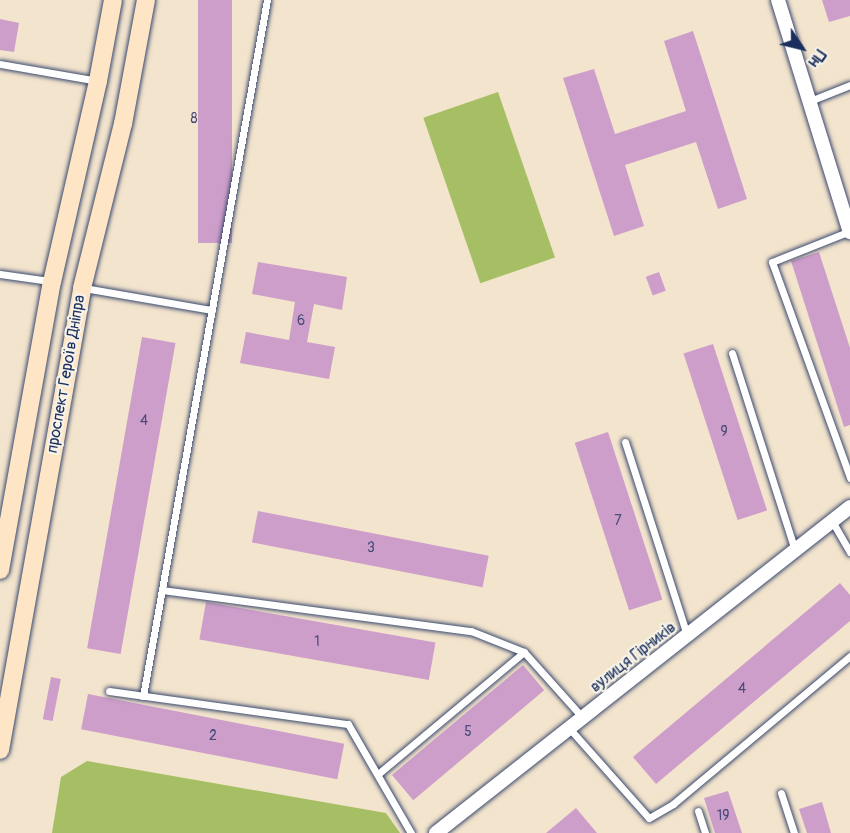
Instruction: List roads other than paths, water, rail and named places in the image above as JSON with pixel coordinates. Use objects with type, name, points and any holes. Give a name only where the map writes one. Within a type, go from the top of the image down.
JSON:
[{"type":"street","name":"проспект Героїв Дніпра","points":[[0,570],[52,282],[98,81],[113,0]]},
{"type":"street","name":"проспект Героїв Дніпра","points":[[0,750],[82,288],[123,124],[146,0]]},
{"type":"street","points":[[778,0],[850,232]]},
{"type":"street","name":"вулиця Гірників","points":[[436,833],[850,507]]},
{"type":"lane","points":[[143,696],[267,0]]},
{"type":"lane","points":[[0,64],[98,81]]},
{"type":"lane","points":[[0,70],[15,67]]},
{"type":"lane","points":[[810,101],[850,85]]},
{"type":"lane","points":[[850,232],[772,262],[850,478]]},
{"type":"lane","points":[[0,274],[52,282]]},
{"type":"lane","points":[[82,288],[212,310]]},
{"type":"lane","points":[[732,353],[795,550]]},
{"type":"lane","points":[[625,442],[687,635]]},
{"type":"lane","points":[[832,521],[850,552]]},
{"type":"lane","points":[[162,590],[471,631],[524,652],[583,717]]},
{"type":"lane","points":[[378,774],[524,652]]},
{"type":"lane","points":[[569,728],[649,818],[672,804],[850,656]]},
{"type":"lane","points":[[109,691],[348,724],[411,833]]},
{"type":"lane","points":[[781,793],[794,833]]},
{"type":"lane","points":[[698,811],[705,833]]}]
